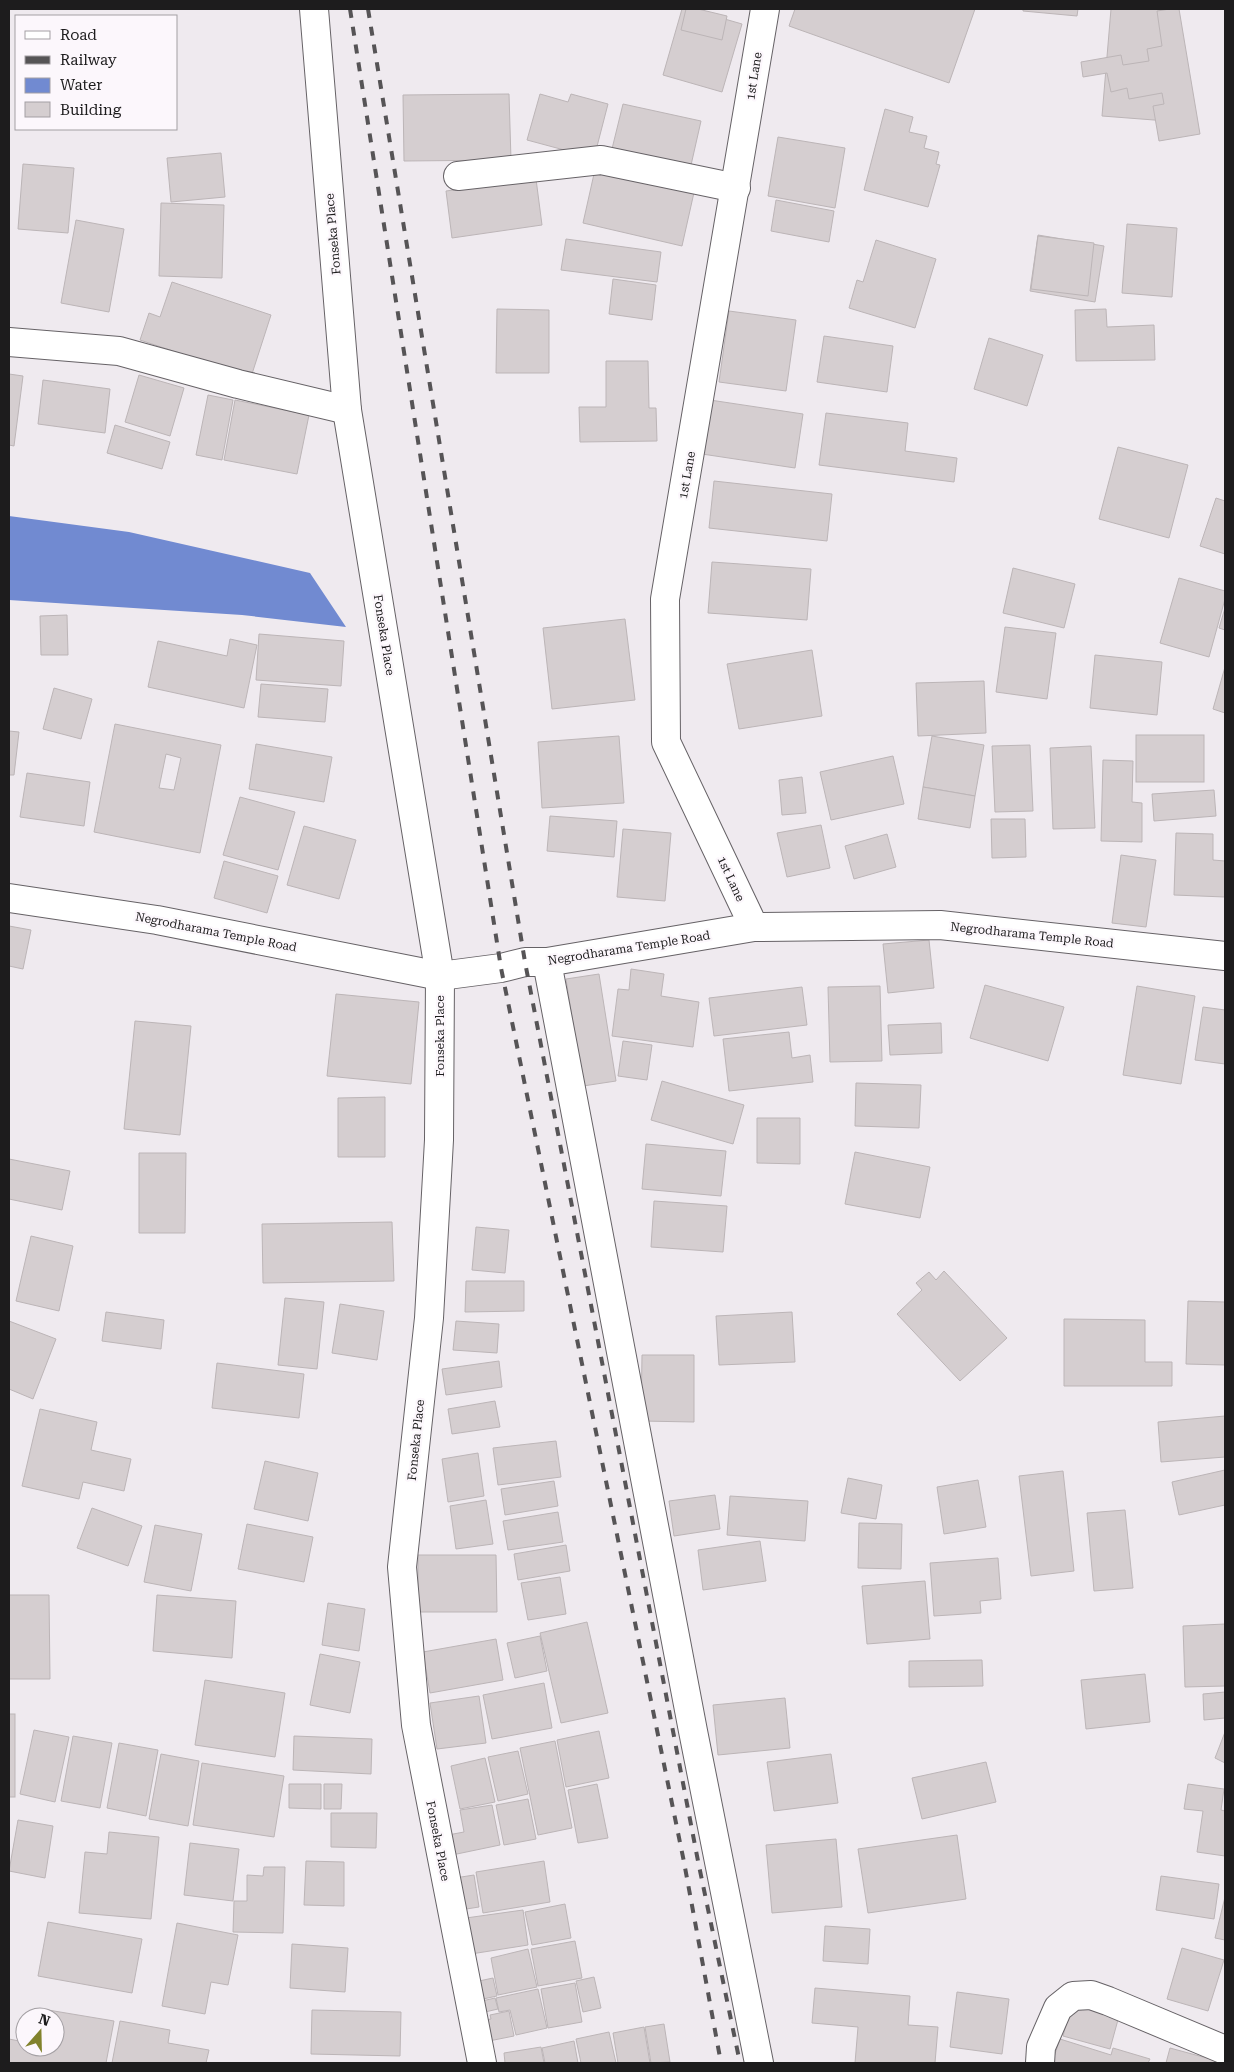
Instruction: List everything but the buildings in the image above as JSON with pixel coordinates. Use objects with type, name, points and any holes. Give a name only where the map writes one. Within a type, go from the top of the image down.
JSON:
[{"type":"street","name":"Fonseka Place","points":[[314,9],[347,410],[440,976],[439,1140],[429,1318],[402,1567],[416,1725],[482,2063]]},
{"type":"street","name":"1st Lane","points":[[754,927],[666,742],[665,599],[765,9]]},
{"type":"street","points":[[458,176],[601,160],[736,188]]},
{"type":"street","points":[[9,342],[118,351],[238,384],[347,410]]},
{"type":"street","name":"Negrodharama Temple Road","points":[[9,898],[157,920],[440,976],[501,968],[524,962],[547,962],[754,927],[940,925],[1225,956]]},
{"type":"street","points":[[547,962],[693,1731],[759,2063]]},
{"type":"street","points":[[1040,2063],[1041,2048],[1058,2008],[1073,1996],[1091,1995],[1108,2001],[1225,2050]]},
{"type":"water","points":[[9,516],[129,532],[310,573],[346,627],[242,615],[9,600]]},
{"type":"railway","points":[[350,9],[501,968],[684,1862],[721,2063]]},
{"type":"railway","points":[[368,9],[525,962],[698,1861],[740,2063]]}]
